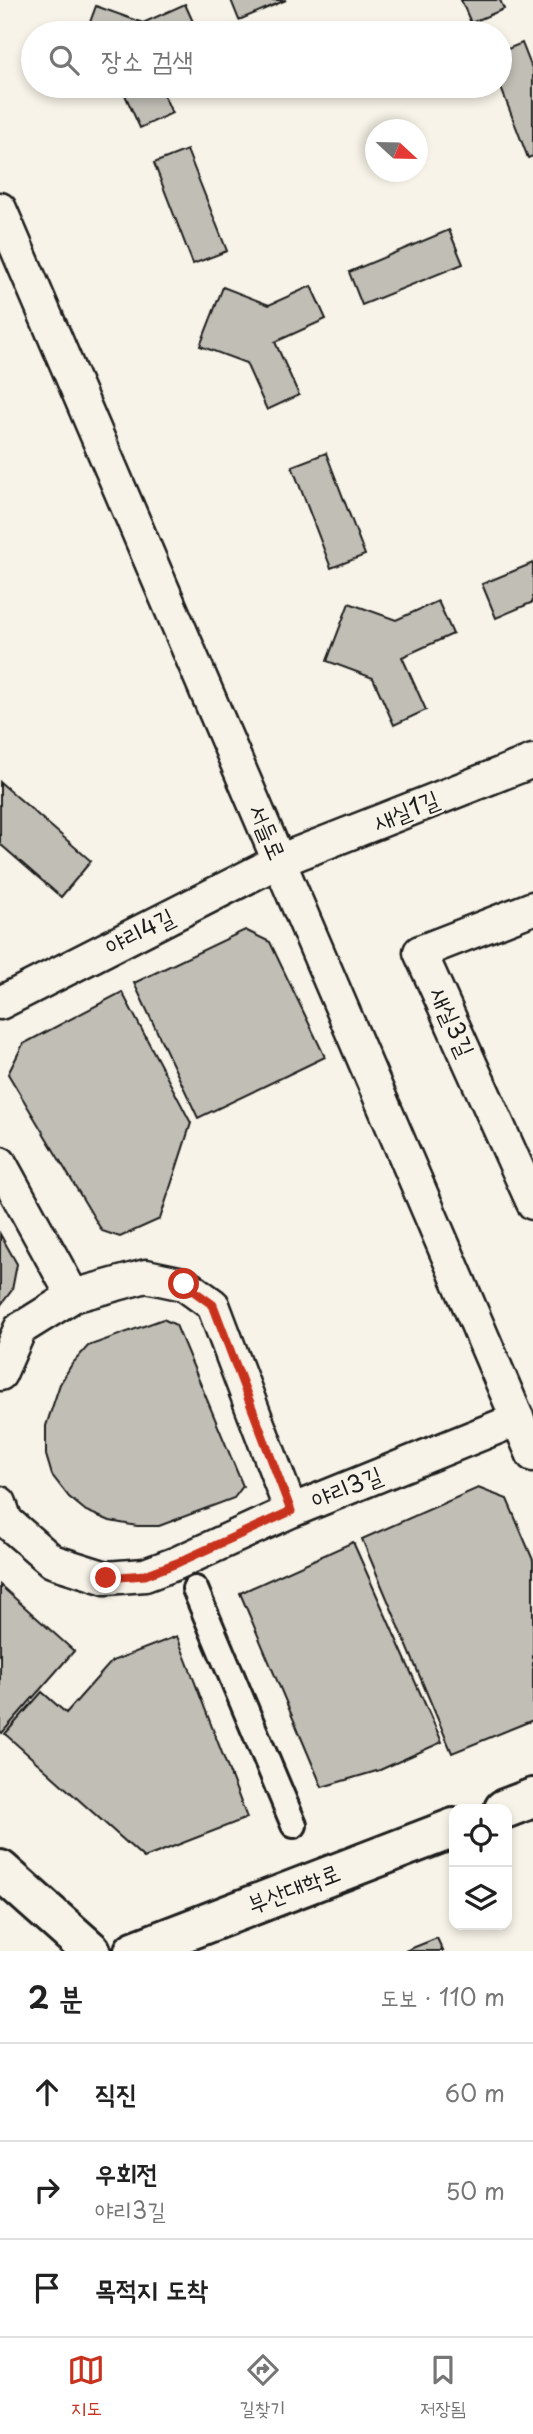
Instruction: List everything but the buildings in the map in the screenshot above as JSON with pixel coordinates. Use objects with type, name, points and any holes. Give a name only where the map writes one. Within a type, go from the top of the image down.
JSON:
[{"type":"street","name":"서들로","points":[[0,209],[533,1455]]},
{"type":"street","name":"새실1길","points":[[279,861],[533,761]]},
{"type":"street","name":"야리4길","points":[[0,1003],[279,861]]},
{"type":"street","name":"새실3길","points":[[533,908],[420,952],[533,1203]]},
{"type":"street","points":[[0,1163],[73,1296]]},
{"type":"street","points":[[0,1374],[20,1329],[73,1296],[146,1276],[184,1284],[213,1305],[291,1511]]},
{"type":"street","name":"야리3길","points":[[0,1503],[6,1521],[52,1560],[106,1578],[145,1575],[291,1511],[517,1419]]},
{"type":"street","points":[[195,1590],[294,1825]]},
{"type":"street","points":[[512,1806],[533,1798]]},
{"type":"street","name":"부산대학로","points":[[134,1951],[449,1830]]},
{"type":"street","points":[[0,1870],[91,1951]]},
{"type":"route","points":[[106,1578],[145,1575],[291,1511],[213,1305],[184,1284]]}]
